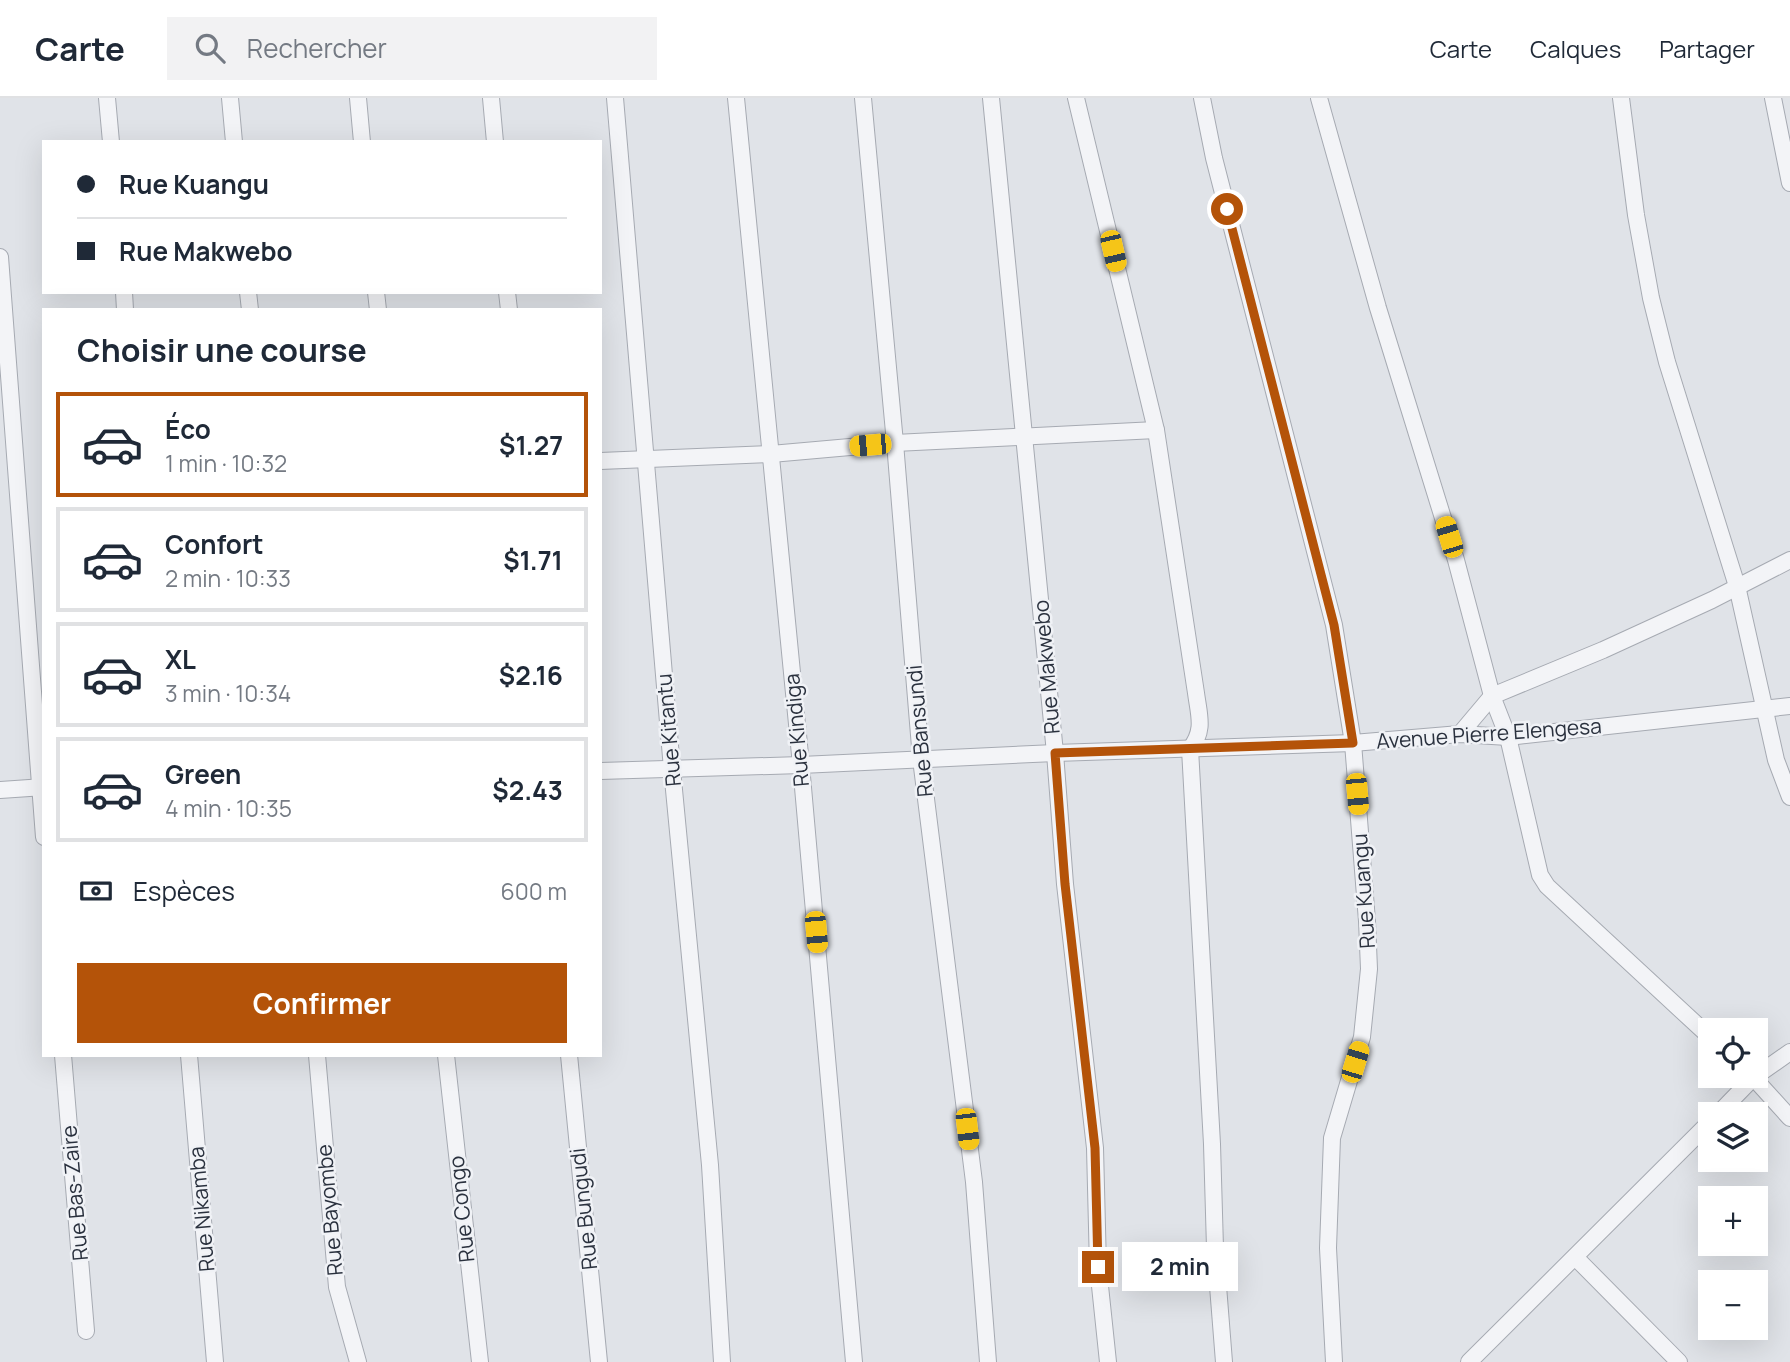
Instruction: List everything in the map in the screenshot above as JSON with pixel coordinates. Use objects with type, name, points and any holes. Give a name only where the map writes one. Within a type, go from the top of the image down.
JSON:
[{"type":"street","points":[[107,98],[111,140]]},
{"type":"street","points":[[230,98],[234,140]]},
{"type":"street","points":[[358,98],[362,140]]},
{"type":"street","points":[[491,98],[495,140]]},
{"type":"street","name":"Rue Kitantu","points":[[615,98],[672,769],[710,1165],[722,1362]]},
{"type":"street","name":"Rue Kindiga","points":[[736,98],[801,765],[854,1362]]},
{"type":"street","name":"Rue Bansundi","points":[[863,98],[921,759],[974,1182],[988,1362]]},
{"type":"street","name":"Rue Makwebo","points":[[991,98],[1055,753],[1065,884],[1095,1148],[1098,1267],[1108,1362]]},
{"type":"street","points":[[1076,98],[1156,430],[1199,721],[1198,738],[1190,749],[1212,1144],[1215,1248],[1224,1362]]},
{"type":"street","name":"Rue Kuangu","points":[[1202,98],[1218,172],[1334,625],[1353,743],[1369,969],[1362,1037],[1332,1138],[1328,1248],[1335,1362]]},
{"type":"street","points":[[1319,98],[1378,309],[1456,560],[1492,696],[1508,737],[1540,875],[1547,886],[1698,1026]]},
{"type":"street","points":[[1621,98],[1636,215],[1651,298],[1667,362],[1737,586],[1776,760],[1790,797]]},
{"type":"street","points":[[1773,98],[1790,183]]},
{"type":"street","points":[[0,257],[42,788],[0,790]]},
{"type":"street","points":[[602,461],[771,454],[895,443],[1156,430]]},
{"type":"street","points":[[1460,734],[1492,696],[1627,639],[1719,597],[1790,560]]},
{"type":"street","name":"Avenue Pierre Elengesa","points":[[602,771],[1353,743],[1460,734],[1508,737],[1790,706]]},
{"type":"street","points":[[1768,1067],[1790,1052]]},
{"type":"street","name":"Rue Bas-Zaire","points":[[63,1057],[86,1331]]},
{"type":"street","name":"Rue Nikamba","points":[[189,1057],[215,1362]]},
{"type":"street","name":"Rue Bayombe","points":[[317,1057],[337,1287],[358,1362]]},
{"type":"street","name":"Rue Congo","points":[[446,1057],[480,1362]]},
{"type":"street","name":"Rue Bungudi","points":[[569,1057],[599,1362]]},
{"type":"street","points":[[1729,1102],[1743,1088]]},
{"type":"street","points":[[1763,1088],[1790,1118]]},
{"type":"street","points":[[1469,1362],[1698,1134]]},
{"type":"street","points":[[1575,1257],[1679,1362]]},
{"type":"route","points":[[1098,1267],[1095,1148],[1065,884],[1055,753],[1353,743],[1334,625],[1227,209]]}]
